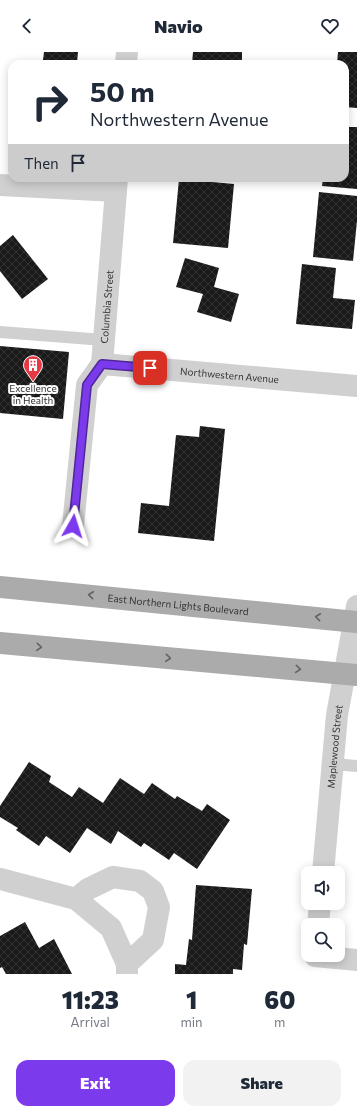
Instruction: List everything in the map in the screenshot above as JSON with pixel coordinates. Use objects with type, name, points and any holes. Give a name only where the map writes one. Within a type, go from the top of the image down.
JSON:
[{"type":"main road","name":"East Northern Lights Boulevard","points":[[0,587],[356,616]]},
{"type":"main road","points":[[0,644],[351,674]]},
{"type":"street","points":[[0,184],[117,184]]},
{"type":"street","name":"Columbia Street","points":[[102,364],[117,184]]},
{"type":"street","points":[[73,526],[87,385],[102,364]]},
{"type":"street","name":"Northwestern Avenue","points":[[102,364],[357,386]]},
{"type":"street","name":"Maplewood Street","points":[[324,866],[337,715],[351,674],[356,616]]},
{"type":"street","points":[[0,879],[76,899],[111,928],[127,969],[153,940],[159,907],[153,891],[140,881],[113,877],[88,889],[76,899]]},
{"type":"street","points":[[345,961],[357,960]]},
{"type":"lane","points":[[0,332],[104,340]]},
{"type":"lane","points":[[333,764],[357,766]]},
{"type":"building","points":[[44,52],[78,52],[77,60],[43,60]]},
{"type":"building","points":[[193,52],[242,52],[242,60],[192,60]]},
{"type":"building","points":[[338,52],[357,52],[357,108],[349,107],[349,60],[337,60]]},
{"type":"building","points":[[349,127],[357,127],[357,189],[322,186],[322,182],[349,182]]},
{"type":"building","points":[[179,182],[212,182],[234,184],[228,248],[173,243]]},
{"type":"building","points":[[319,192],[357,196],[357,221],[353,261],[313,257]]},
{"type":"building","points":[[13,235],[48,279],[22,299],[0,271],[0,246]]},
{"type":"building","points":[[185,258],[219,268],[214,287],[239,294],[231,322],[197,312],[203,294],[176,287]]},
{"type":"building","points":[[302,264],[336,268],[333,298],[355,300],[352,329],[296,324]]},
{"type":"building","name":"Excellence in Health","points":[[0,346],[69,352],[63,419],[0,413]]},
{"type":"building","points":[[200,426],[225,429],[214,541],[138,533],[141,503],[169,506],[176,435],[199,437]]},
{"type":"building","points":[[29,762],[51,776],[49,782],[72,797],[79,787],[103,803],[120,778],[144,794],[152,783],[175,799],[177,796],[202,811],[207,804],[230,820],[197,869],[174,853],[169,860],[144,843],[141,847],[118,831],[111,844],[87,828],[70,853],[46,836],[39,846],[16,830],[18,828],[0,817],[0,806]]},
{"type":"building","points":[[196,885],[252,889],[247,945],[244,944],[242,970],[233,969],[233,974],[175,974],[175,964],[186,965],[189,939],[192,940]]},
{"type":"building","points":[[25,922],[39,948],[54,939],[72,974],[6,974],[2,967],[0,968],[0,936]]},
{"type":"place","name":"Excellence in Health","points":[[33,382]]},
{"type":"route","points":[[73,526],[87,385],[102,364],[150,368]]}]
